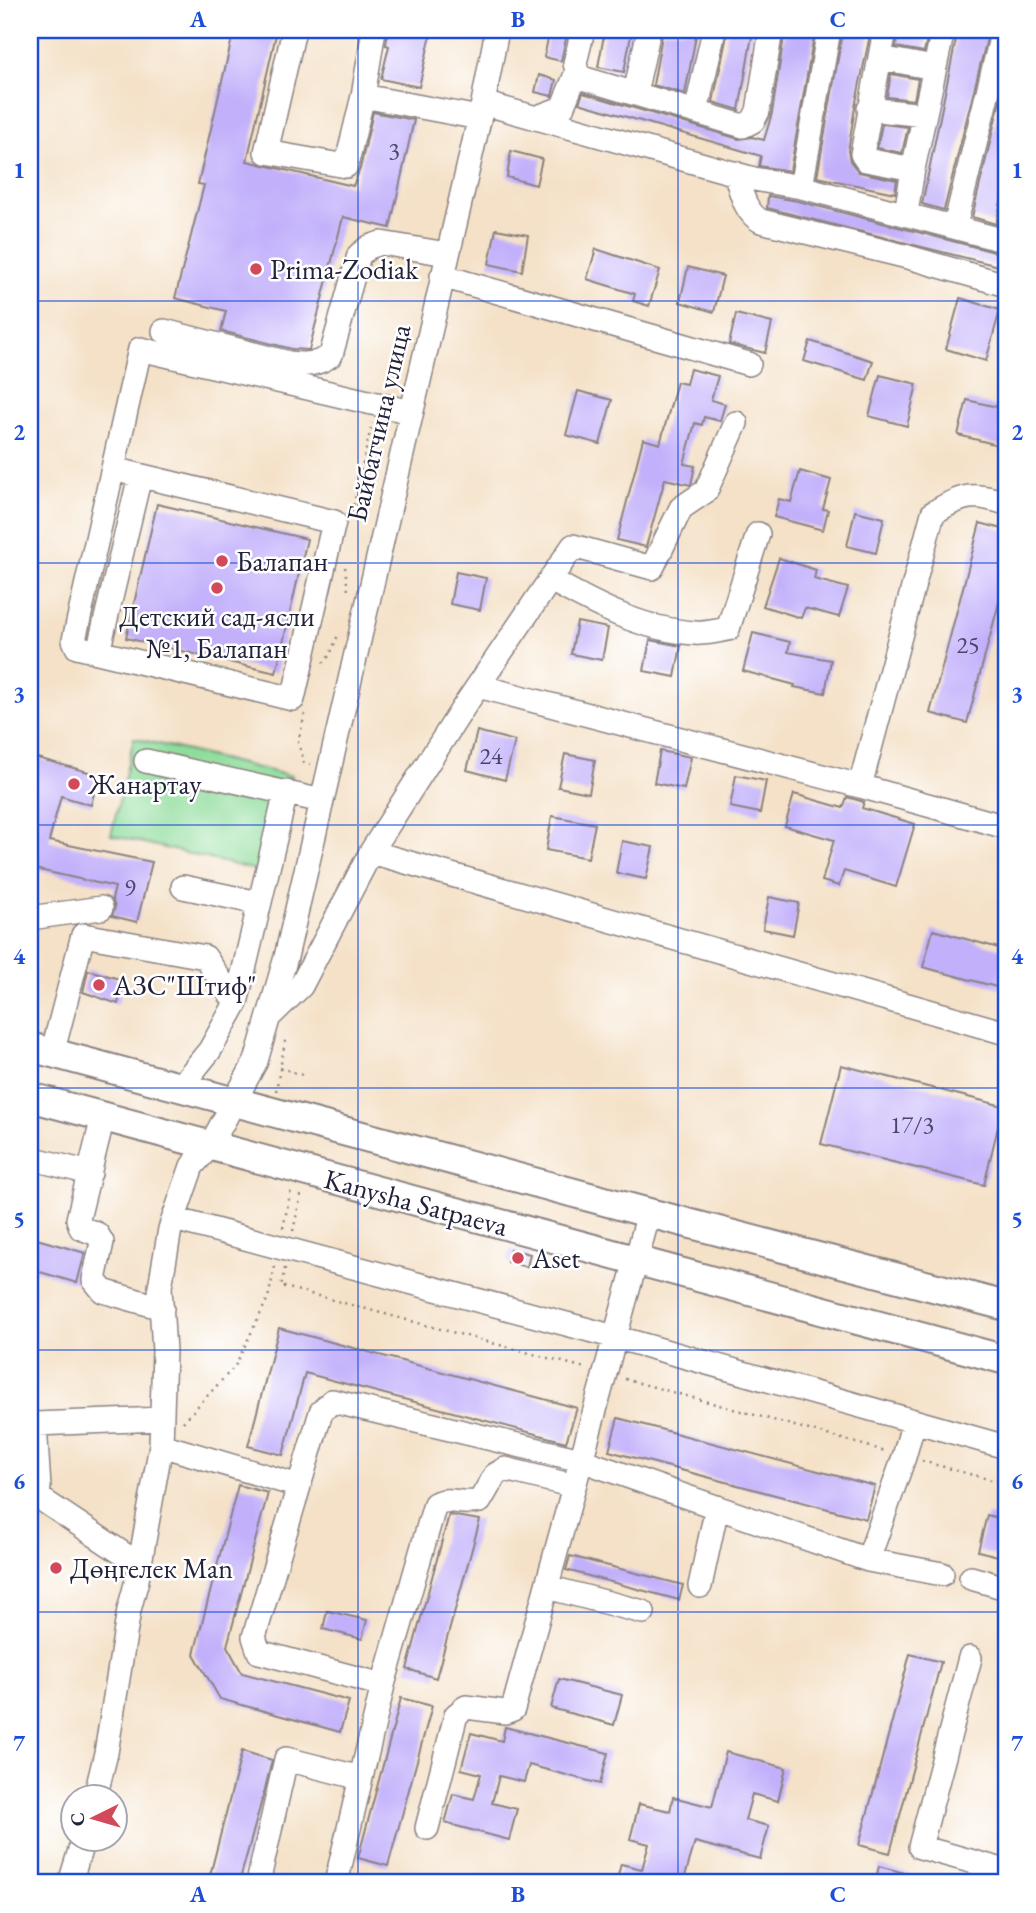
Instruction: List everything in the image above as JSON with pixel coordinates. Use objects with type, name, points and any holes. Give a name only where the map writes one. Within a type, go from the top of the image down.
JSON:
[{"type":"main road","name":"Kanysha Satpaeva","points":[[41,1051],[1006,1306]]},
{"type":"main road","name":"Kanysha Satpaeva","points":[[30,1097],[1006,1360]]},
{"type":"street","points":[[295,30],[266,152],[346,166],[363,96],[374,30]]},
{"type":"street","name":"Байбатчина улица","points":[[98,1784],[161,1445],[164,1351],[160,1287],[174,1219],[192,1166],[210,1146],[256,1061],[286,957],[481,111],[496,30]]},
{"type":"street","points":[[583,30],[575,63],[582,78],[743,126],[753,121],[758,111],[771,30]]},
{"type":"street","points":[[635,93],[649,30]]},
{"type":"street","points":[[696,112],[714,30]]},
{"type":"street","points":[[801,187],[829,30]]},
{"type":"street","points":[[885,30],[862,148],[866,160],[913,169]]},
{"type":"street","points":[[906,213],[943,30]]},
{"type":"street","points":[[955,226],[1003,30]]},
{"type":"street","points":[[880,58],[934,68]]},
{"type":"street","points":[[535,118],[562,108],[577,72]]},
{"type":"street","points":[[363,96],[535,118],[735,173],[955,226],[1005,235]]},
{"type":"street","points":[[869,109],[924,116]]},
{"type":"street","points":[[735,173],[748,208],[755,218],[761,221],[908,257],[1006,285]]},
{"type":"street","points":[[164,331],[289,363],[307,365],[323,361],[331,355],[359,255],[369,247],[381,243],[749,364]]},
{"type":"street","points":[[113,469],[334,522],[293,699],[77,647],[74,640],[113,469],[141,349],[411,412]]},
{"type":"street","points":[[269,1017],[302,986],[371,852],[478,686],[573,546],[652,568],[681,508],[706,491],[736,423]]},
{"type":"street","points":[[98,652],[140,476]]},
{"type":"street","points":[[860,786],[933,513],[958,498],[987,497],[1006,503]]},
{"type":"street","points":[[551,580],[595,606],[643,623],[696,633],[728,629],[758,534]]},
{"type":"street","points":[[478,686],[1006,827]]},
{"type":"street","points":[[146,761],[322,801]]},
{"type":"street","points":[[180,1087],[210,1050],[236,1003],[286,792]]},
{"type":"street","points":[[371,852],[1006,1033]]},
{"type":"street","points":[[183,887],[259,903]]},
{"type":"street","points":[[30,919],[101,908]]},
{"type":"street","points":[[30,919],[83,935],[205,957],[236,1003]]},
{"type":"street","points":[[41,1051],[83,935]]},
{"type":"street","points":[[103,1117],[78,1219],[81,1228],[97,1234],[102,1242],[94,1280],[103,1291],[162,1308]]},
{"type":"street","points":[[30,1157],[90,1172]]},
{"type":"street","points":[[427,1828],[456,1715],[466,1707],[473,1706],[505,1713],[513,1709],[649,1213]]},
{"type":"street","points":[[174,1219],[615,1337],[1006,1447]]},
{"type":"street","points":[[383,1685],[259,1652],[254,1637],[321,1412],[332,1401],[581,1460],[868,1560],[942,1574]]},
{"type":"street","points":[[140,1565],[36,1495],[39,1488],[35,1424],[162,1419]]},
{"type":"street","points":[[868,1560],[914,1421]]},
{"type":"street","points":[[336,1883],[383,1685],[435,1504],[443,1500],[468,1504],[480,1501],[495,1475],[505,1469],[514,1442]]},
{"type":"street","points":[[161,1445],[299,1486]]},
{"type":"street","points":[[505,1469],[574,1486]]},
{"type":"street","points":[[700,1586],[717,1507]]},
{"type":"street","points":[[971,1578],[1006,1588]]},
{"type":"street","points":[[547,1587],[643,1612]]},
{"type":"street","points":[[970,1658],[920,1847],[1006,1871]]},
{"type":"street","points":[[258,1883],[286,1759],[361,1778]]},
{"type":"street","points":[[71,1883],[79,1854]]},
{"type":"path","points":[[280,1068],[303,1075]]},
{"type":"path","points":[[161,1445],[235,1366],[268,1298],[296,1169]]},
{"type":"green space","points":[[134,738],[291,776],[268,873],[111,835]]},
{"type":"building","points":[[234,30],[277,30],[247,161],[353,186],[360,169],[373,112],[414,120],[390,228],[343,217],[309,350],[292,349],[221,331],[226,311],[175,298],[204,185],[198,184]]},
{"type":"building","points":[[388,30],[432,30],[419,87],[381,79],[389,46],[386,45]]},
{"type":"building","points":[[550,30],[568,30],[561,61],[544,57]]},
{"type":"building","points":[[605,30],[632,30],[624,72],[598,67]]},
{"type":"building","points":[[663,30],[697,30],[685,94],[653,85]]},
{"type":"building","points":[[728,30],[753,30],[739,110],[713,102]]},
{"type":"building","points":[[785,30],[815,30],[790,171],[759,166],[761,156],[579,103],[583,93],[739,139],[752,137],[764,140],[772,113]]},
{"type":"building","points":[[843,30],[871,30],[855,107],[848,151],[850,161],[859,172],[897,180],[895,193],[817,177]]},
{"type":"building","points":[[899,30],[929,30],[924,52],[896,47]]},
{"type":"building","points":[[958,30],[989,30],[944,210],[922,204]]},
{"type":"building","points":[[891,74],[918,79],[914,100],[887,97]]},
{"type":"building","points":[[539,75],[556,80],[552,96],[535,92]]},
{"type":"building","points":[[1006,76],[1006,180],[996,224],[972,217]]},
{"type":"building","points":[[882,124],[908,127],[902,153],[877,148]]},
{"type":"building","points":[[511,151],[542,159],[536,185],[507,177]]},
{"type":"building","points":[[768,196],[798,201],[1006,255],[1006,268],[767,208]]},
{"type":"building","points":[[496,229],[528,235],[522,271],[489,264]]},
{"type":"building","points":[[596,249],[660,270],[649,306],[633,301],[635,294],[587,279]]},
{"type":"building","points":[[688,267],[723,276],[714,312],[680,302]]},
{"type":"building","points":[[960,298],[1000,310],[986,361],[946,349]]},
{"type":"building","points":[[736,314],[772,323],[765,353],[729,344]]},
{"type":"building","points":[[810,341],[873,361],[867,380],[804,361]]},
{"type":"building","points":[[690,369],[718,376],[711,400],[725,404],[720,421],[704,417],[702,425],[695,423],[684,464],[695,466],[691,485],[665,479],[646,547],[617,540],[643,439],[660,444],[677,382],[686,384]]},
{"type":"building","points":[[880,375],[917,384],[907,426],[869,416]]},
{"type":"building","points":[[578,391],[612,400],[600,444],[566,435]]},
{"type":"building","points":[[967,400],[1006,409],[1006,447],[958,435]]},
{"type":"building","points":[[800,471],[831,480],[823,509],[828,510],[823,530],[774,517],[779,499],[791,502]]},
{"type":"building","name":"Детский сад-ясли №1, Балапан","points":[[157,504],[307,539],[276,673],[126,638]]},
{"type":"building","points":[[855,511],[884,518],[876,553],[847,546]]},
{"type":"building","points":[[980,523],[1006,530],[1006,576],[967,723],[930,713]]},
{"type":"building","points":[[779,558],[816,570],[814,579],[848,588],[839,617],[805,608],[801,618],[763,606]]},
{"type":"building","points":[[456,572],[486,578],[480,610],[450,604]]},
{"type":"building","points":[[577,622],[608,628],[602,660],[571,654]]},
{"type":"building","points":[[753,633],[790,642],[788,652],[831,660],[825,693],[794,687],[795,685],[743,671]]},
{"type":"building","points":[[650,640],[681,646],[675,677],[644,671]]},
{"type":"building","points":[[477,731],[515,741],[505,780],[467,770]]},
{"type":"building","points":[[660,751],[691,757],[684,789],[654,783]]},
{"type":"building","points":[[565,754],[595,760],[589,793],[558,787]]},
{"type":"building","points":[[30,756],[99,775],[91,805],[61,796],[49,841],[152,862],[137,922],[112,916],[115,887],[30,868]]},
{"type":"building","points":[[736,775],[766,781],[760,813],[730,807]]},
{"type":"building","points":[[794,794],[843,808],[847,797],[864,802],[862,808],[915,824],[896,887],[844,871],[839,886],[822,881],[834,840],[785,826]]},
{"type":"building","points":[[552,816],[595,824],[588,858],[546,850]]},
{"type":"building","points":[[622,841],[653,847],[646,879],[616,873]]},
{"type":"building","points":[[769,897],[799,903],[793,935],[763,929]]},
{"type":"building","points":[[933,930],[1006,950],[1006,966],[1000,988],[923,967]]},
{"type":"building","name":"АЗС\"Штиф\"","points":[[88,970],[123,980],[118,1004],[83,992]]},
{"type":"building","points":[[841,1065],[1003,1106],[984,1185],[821,1144]]},
{"type":"building","points":[[30,1237],[85,1253],[77,1283],[30,1269]]},
{"type":"building","name":"Aset","points":[[510,1249],[530,1254],[527,1267],[507,1262]]},
{"type":"building","points":[[279,1328],[577,1408],[566,1442],[305,1373],[283,1455],[248,1446]]},
{"type":"building","points":[[618,1418],[875,1486],[866,1519],[609,1451]]},
{"type":"building","points":[[238,1485],[268,1493],[227,1646],[242,1673],[349,1701],[340,1732],[220,1699],[194,1654]]},
{"type":"building","points":[[449,1515],[480,1520],[436,1678],[407,1669]]},
{"type":"building","points":[[987,1515],[1006,1520],[1006,1558],[978,1551]]},
{"type":"building","points":[[570,1556],[683,1585],[679,1600],[566,1570]]},
{"type":"building","points":[[327,1611],[367,1620],[362,1639],[323,1629]]},
{"type":"building","points":[[910,1654],[941,1662],[890,1853],[859,1845]]},
{"type":"building","points":[[559,1679],[622,1695],[614,1725],[551,1708]]},
{"type":"building","points":[[401,1698],[432,1706],[388,1866],[358,1858]]},
{"type":"building","points":[[505,1727],[608,1753],[600,1784],[529,1765],[524,1782],[499,1776],[492,1803],[517,1809],[509,1840],[445,1823],[453,1794],[474,1799],[481,1774],[461,1769],[471,1733],[502,1741]]},
{"type":"building","points":[[242,1751],[272,1760],[265,1789],[239,1883],[208,1883]]},
{"type":"building","points":[[726,1752],[786,1768],[778,1801],[752,1794],[745,1820],[769,1826],[760,1859],[695,1842],[683,1883],[616,1883],[621,1864],[642,1869],[649,1844],[630,1839],[639,1804],[670,1811],[673,1797],[712,1807]]},
{"type":"building","points":[[879,1866],[926,1879],[925,1883],[875,1883]]},
{"type":"place","name":"Prima-Zodiak","points":[[256,269]]},
{"type":"place","name":"Балапан","points":[[222,561]]},
{"type":"place","name":"Детский сад-ясли №1, Балапан","points":[[217,588]]},
{"type":"place","name":"Жанартау","points":[[74,784]]},
{"type":"place","name":"АЗС\"Штиф\"","points":[[99,985]]},
{"type":"place","name":"Aset","points":[[518,1258]]},
{"type":"place","name":"Дөңгелек Man","points":[[56,1568]]}]
